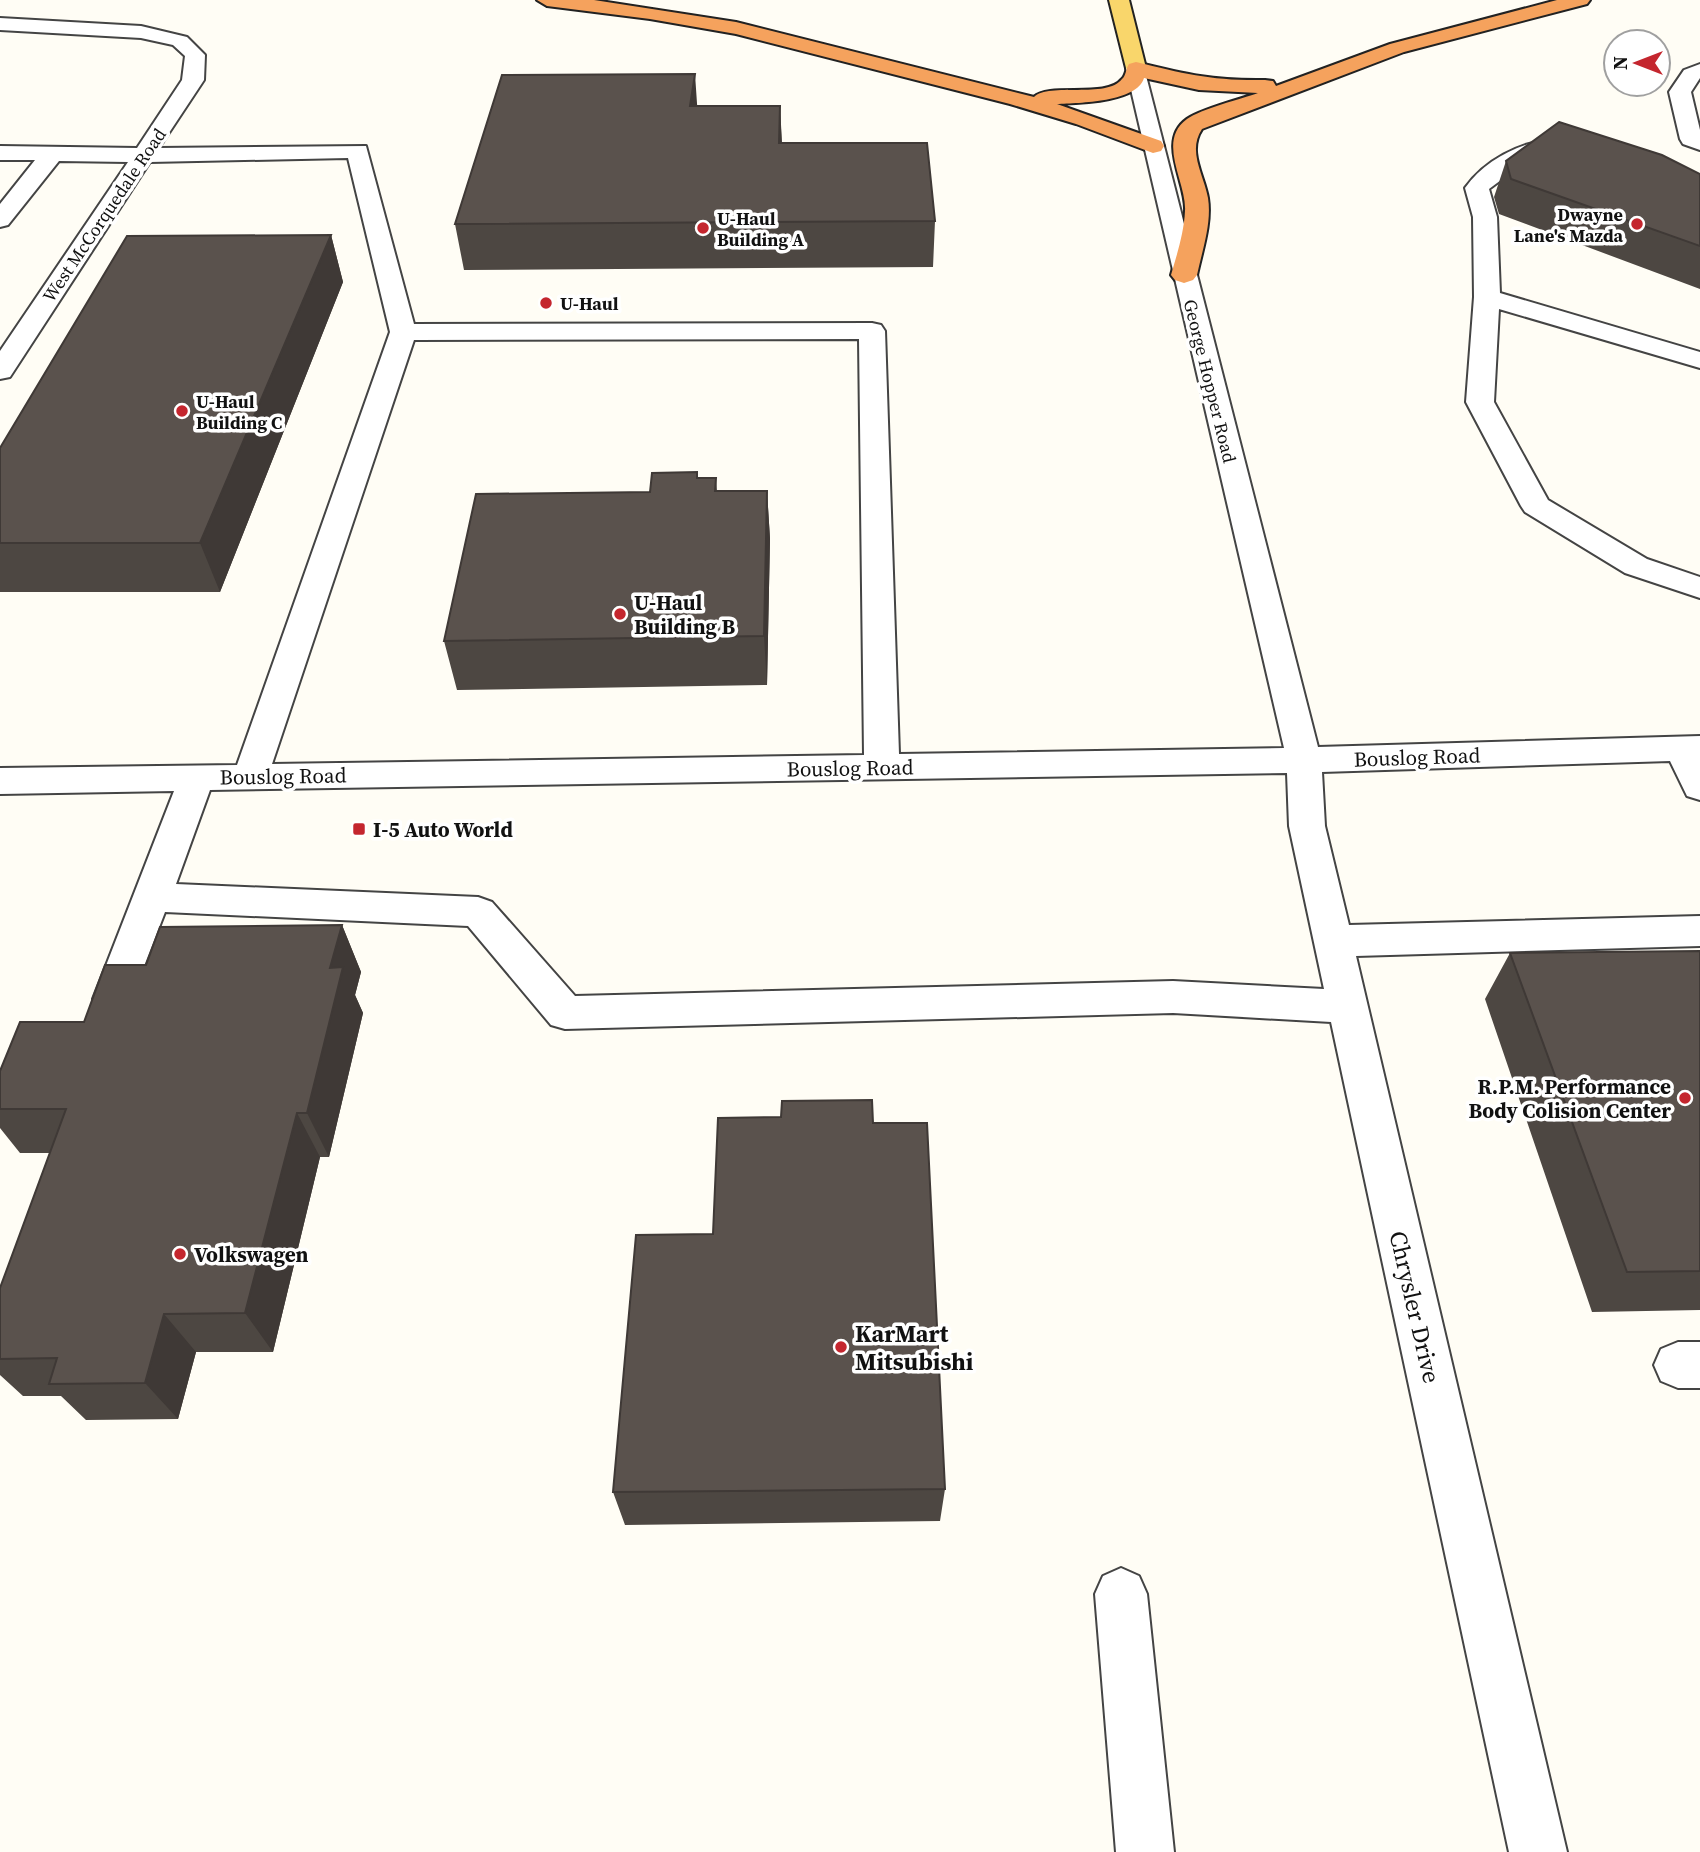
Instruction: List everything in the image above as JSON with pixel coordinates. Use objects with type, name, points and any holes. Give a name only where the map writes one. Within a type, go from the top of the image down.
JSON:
[{"type":"highway","points":[[547,0],[650,13],[736,28],[1018,99],[1084,119],[1153,146]]},
{"type":"highway","points":[[1184,275],[1198,208],[1184,156],[1183,140],[1194,124],[1216,113],[1398,48],[1580,0]]},
{"type":"highway","points":[[1018,99],[1074,98],[1106,94],[1133,82],[1136,68],[1181,82],[1204,85],[1292,85]]},
{"type":"main road","name":"George Hopper Road","points":[[1119,0],[1136,68]]},
{"type":"street","name":"West McCorquedale Road","points":[[0,24],[141,32],[180,41],[195,55],[194,80],[0,371]]},
{"type":"street","name":"George Hopper Road","points":[[1136,68],[1184,275],[1304,760]]},
{"type":"street","points":[[1700,71],[1691,74],[1680,92],[1691,139],[1700,143]]},
{"type":"street","points":[[1569,148],[1540,146],[1496,168],[1476,188],[1485,217],[1487,297],[1480,402],[1536,506],[1636,566],[1700,587]]},
{"type":"street","points":[[0,153],[144,155],[358,151],[403,332],[250,777]]},
{"type":"street","points":[[0,220],[52,154]]},
{"type":"street","points":[[1487,297],[1700,360]]},
{"type":"street","points":[[403,332],[872,331],[881,767]]},
{"type":"street","points":[[1690,749],[1700,787]]},
{"type":"street","name":"Bouslog Road","points":[[0,781],[1304,760],[1690,749]]},
{"type":"street","name":"Chrysler Drive","points":[[1304,760],[1307,827],[1538,1852]]},
{"type":"street","points":[[113,999],[197,778]]},
{"type":"street","points":[[152,897],[478,912],[565,1013],[1173,998],[1348,1007]]},
{"type":"street","points":[[1333,942],[1700,931]]},
{"type":"street","points":[[1121,1594],[1145,1852]]},
{"type":"building","points":[[695,74],[690,106],[780,106],[779,143],[927,143],[935,221],[455,224],[502,75]]},
{"type":"building","points":[[1559,122],[1662,155],[1700,174],[1700,246],[1511,179],[1506,161]]},
{"type":"building","name":"U-Haul Building C","points":[[331,235],[200,543],[0,543],[0,448],[127,236]]},
{"type":"building","name":"U-Haul Building B","points":[[697,472],[697,478],[716,478],[715,491],[767,491],[764,636],[444,641],[476,494],[650,492],[652,473]]},
{"type":"building","name":"Volkswagen","points":[[342,925],[330,968],[343,967],[307,1113],[297,1113],[245,1313],[164,1314],[145,1383],[49,1384],[57,1358],[0,1359],[0,1288],[66,1109],[0,1109],[0,1071],[20,1022],[84,1022],[105,965],[146,965],[160,927]]},
{"type":"building","points":[[1700,951],[1700,1271],[1627,1272],[1510,953]]},
{"type":"building","points":[[872,1100],[873,1123],[927,1123],[945,1489],[613,1492],[636,1235],[713,1234],[718,1118],[781,1117],[782,1101]]},
{"type":"place","name":"Dwayne Lane's Mazda","points":[[1637,224]]},
{"type":"place","name":"U-Haul Building A","points":[[703,228]]},
{"type":"place","name":"U-Haul","points":[[546,303]]},
{"type":"place","name":"U-Haul Building C","points":[[182,411]]},
{"type":"place","name":"U-Haul Building B","points":[[620,614]]},
{"type":"place","name":"I-5 Auto World","points":[[359,829]]},
{"type":"place","name":"R.P.M. Performance Body Colision Center","points":[[1685,1098]]},
{"type":"place","name":"Volkswagen","points":[[180,1254]]},
{"type":"place","name":"KarMart Mitsubishi","points":[[841,1347]]}]
